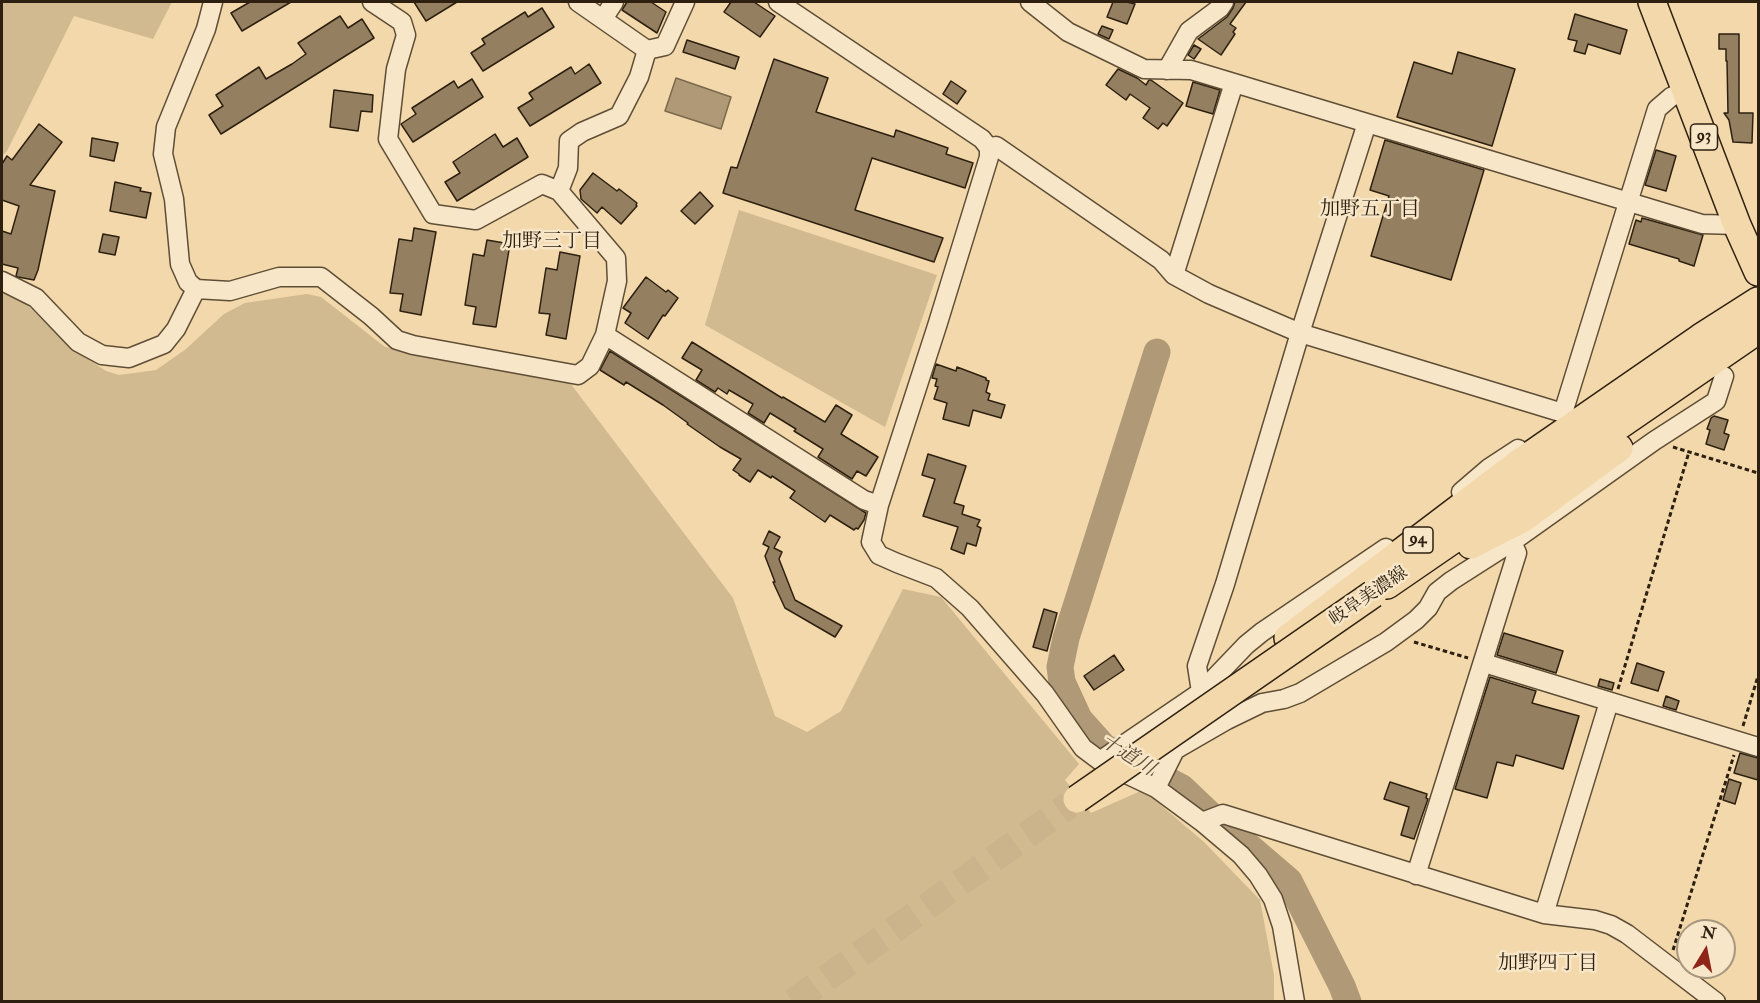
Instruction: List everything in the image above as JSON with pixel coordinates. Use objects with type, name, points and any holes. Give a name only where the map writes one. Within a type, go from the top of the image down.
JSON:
[{"type":"main road","name":"93","points":[[1652,2],[1737,225],[1758,272]]},
{"type":"main road","name":"94","points":[[1205,696],[1283,642],[1519,463],[1700,338],[1758,301]]},
{"type":"main road","name":"岐阜美濃線","points":[[1073,802],[1205,696],[1373,594],[1758,330]]},
{"type":"main road","name":"94","points":[[1373,594],[1522,519],[1650,435],[1758,352]]},
{"type":"street","points":[[213,2],[206,29],[166,128],[163,154],[174,200],[180,264],[188,282],[196,289],[230,291],[279,277],[321,278],[371,316],[397,340],[413,345],[578,375],[590,366],[605,335],[617,281],[616,258],[559,191],[542,184],[476,220],[433,214],[388,139],[396,69],[406,35],[402,22],[372,2]]},
{"type":"street","points":[[578,2],[647,50],[665,46],[685,2]]},
{"type":"street","points":[[603,19],[614,2]]},
{"type":"street","points":[[778,2],[982,139],[989,148],[989,157],[976,202],[879,505],[871,542],[879,555],[936,578],[970,608],[1045,694],[1083,748],[1103,763],[1159,781],[1208,819],[1258,875],[1273,899],[1282,926],[1295,1002]]},
{"type":"street","points":[[1030,2],[1068,32],[1144,69],[1191,70],[1702,224],[1737,225]]},
{"type":"street","points":[[1167,70],[1189,31],[1220,8],[1224,2]]},
{"type":"street","points":[[559,191],[568,168],[569,141],[582,132],[619,116],[639,77],[647,50]]},
{"type":"street","points":[[1174,275],[1234,83]]},
{"type":"street","points":[[1564,415],[1657,109],[1671,97],[1686,90]]},
{"type":"street","points":[[1205,696],[1197,666],[1225,584],[1300,333],[1367,123]]},
{"type":"street","points":[[989,148],[996,146],[1161,260],[1174,275],[1209,294],[1300,333],[1564,415]]},
{"type":"street","points":[[2,281],[36,298],[78,342],[102,355],[129,358],[164,344],[176,329],[196,289]]},
{"type":"street","points":[[605,335],[864,500],[879,505]]},
{"type":"street","points":[[1159,781],[1205,696],[1246,645],[1381,552],[1448,503],[1489,468],[1564,415],[1684,336],[1700,338]]},
{"type":"street","points":[[1175,750],[1262,703],[1300,693],[1395,634],[1428,609],[1437,592],[1451,581],[1512,542],[1650,435]]},
{"type":"street","points":[[1416,875],[1517,553],[1512,542]]},
{"type":"street","points":[[1484,663],[1758,747]]},
{"type":"street","points":[[1103,763],[1107,756],[1205,696]]},
{"type":"street","points":[[1544,914],[1611,702]]},
{"type":"street","points":[[1208,819],[1223,814],[1544,914],[1595,920],[1611,925],[1627,934],[1716,1002]]},
{"type":"path","points":[[1650,435],[1689,452],[1758,473]]},
{"type":"path","points":[[1611,702],[1689,452]]},
{"type":"path","points":[[1395,634],[1484,663]]},
{"type":"path","points":[[1668,966],[1758,676]]},
{"type":"shaded area","points":[[2,2],[172,2],[153,39],[74,16],[7,151],[2,156]]},
{"type":"shaded area","points":[[676,78],[731,97],[721,129],[665,111]]},
{"type":"shaded area","points":[[739,210],[937,275],[885,427],[705,325]]},
{"type":"shaded area","points":[[2,292],[20,298],[71,348],[106,371],[119,375],[156,370],[186,349],[224,314],[245,303],[307,294],[321,297],[385,347],[567,379],[733,598],[775,716],[807,732],[841,711],[903,589],[941,597],[1079,764],[1065,780],[1091,813],[1143,790],[1204,842],[1260,900],[1274,975],[1274,1001],[2,1001]]},
{"type":"building","points":[[250,2],[291,2],[242,31],[231,13]]},
{"type":"building","points":[[414,2],[457,2],[426,21]]},
{"type":"building","points":[[627,2],[651,2],[666,12],[657,33],[622,10]]},
{"type":"building","points":[[731,2],[754,2],[775,16],[760,37],[724,12]]},
{"type":"building","points":[[1113,2],[1135,4],[1127,24],[1107,17]]},
{"type":"building","points":[[1235,2],[1246,2],[1230,24],[1236,28],[1233,32],[1235,34],[1221,55],[1198,39],[1227,17]]},
{"type":"building","points":[[542,8],[554,27],[483,71],[471,53],[485,44],[482,39],[525,12],[528,17]]},
{"type":"building","points":[[1575,14],[1627,30],[1620,54],[1588,44],[1585,54],[1574,51],[1577,41],[1568,39]]},
{"type":"building","points":[[340,16],[348,28],[362,19],[374,38],[221,134],[209,115],[223,106],[216,95],[259,67],[266,79],[292,64],[306,54],[298,43]]},
{"type":"building","points":[[1102,26],[1113,30],[1109,39],[1098,34]]},
{"type":"building","points":[[1719,34],[1739,34],[1739,113],[1753,113],[1752,143],[1733,142],[1729,120],[1724,113],[1728,113],[1727,61],[1726,49],[1719,49]]},
{"type":"building","points":[[687,40],[739,57],[735,69],[683,52]]},
{"type":"building","points":[[1194,45],[1201,49],[1194,59],[1188,55]]},
{"type":"building","points":[[1458,52],[1515,69],[1492,146],[1397,117],[1414,62],[1452,74]]},
{"type":"building","points":[[774,59],[828,78],[816,112],[894,137],[896,130],[948,148],[946,154],[973,163],[965,188],[872,158],[855,210],[943,238],[934,262],[723,193],[731,167],[737,168]]},
{"type":"building","points":[[589,64],[601,83],[530,126],[518,108],[533,99],[529,93],[571,67],[575,74]]},
{"type":"building","points":[[1118,69],[1146,85],[1151,80],[1183,103],[1167,126],[1163,123],[1158,129],[1143,118],[1150,108],[1130,94],[1126,100],[1106,85]]},
{"type":"building","points":[[472,79],[483,97],[413,142],[401,124],[416,114],[412,108],[454,81],[458,88]]},
{"type":"building","points":[[951,81],[966,91],[957,104],[943,94]]},
{"type":"building","points":[[1193,82],[1220,90],[1213,114],[1186,106]]},
{"type":"building","points":[[334,90],[373,95],[372,112],[361,111],[358,131],[330,127]]},
{"type":"building","points":[[39,124],[62,142],[30,185],[55,191],[34,280],[16,276],[18,268],[2,264],[2,231],[11,234],[19,206],[2,200],[2,164],[7,156],[12,160]]},
{"type":"building","points":[[495,134],[503,147],[517,138],[528,157],[457,201],[445,182],[460,173],[453,162]]},
{"type":"building","points":[[92,138],[118,143],[114,161],[90,156]]},
{"type":"building","points":[[1385,140],[1484,170],[1451,280],[1371,256],[1389,196],[1370,190]]},
{"type":"building","points":[[1656,150],[1676,156],[1666,191],[1645,185]]},
{"type":"building","points":[[593,173],[637,203],[637,206],[621,224],[602,207],[597,213],[581,199],[580,190]]},
{"type":"building","points":[[115,182],[141,188],[140,191],[151,193],[146,218],[110,211]]},
{"type":"building","points":[[700,192],[713,206],[695,224],[681,211]]},
{"type":"building","points":[[1642,218],[1703,235],[1694,266],[1679,261],[1679,259],[1629,244],[1636,220],[1641,222]]},
{"type":"building","points":[[414,228],[436,232],[421,315],[400,311],[403,294],[390,293],[399,239],[412,241]]},
{"type":"building","points":[[103,234],[119,237],[115,255],[99,252]]},
{"type":"building","points":[[487,240],[510,244],[496,327],[473,324],[476,307],[465,305],[473,254],[484,256]]},
{"type":"building","points":[[560,252],[580,256],[566,339],[546,335],[550,314],[539,313],[546,268],[557,270]]},
{"type":"building","points":[[646,277],[678,298],[665,316],[663,315],[648,339],[625,323],[631,313],[623,308]]},
{"type":"building","points":[[692,342],[825,422],[836,405],[852,415],[841,434],[878,457],[866,476],[857,471],[852,479],[818,457],[823,449],[794,431],[796,429],[770,413],[764,423],[748,413],[753,404],[729,390],[727,394],[718,388],[715,392],[696,380],[702,370],[682,358]]},
{"type":"building","points":[[610,351],[866,513],[858,529],[854,530],[830,515],[825,522],[790,498],[795,491],[772,476],[771,478],[758,470],[750,482],[739,475],[733,470],[741,459],[720,447],[663,405],[626,382],[624,385],[600,370]]},
{"type":"building","points":[[936,364],[956,371],[957,367],[986,378],[989,381],[986,392],[990,394],[988,400],[1005,405],[1001,418],[973,410],[969,426],[943,419],[947,403],[934,399],[938,387],[935,386],[937,379],[932,378]]},
{"type":"building","points":[[1714,416],[1728,420],[1724,433],[1729,435],[1724,450],[1706,444],[1710,430],[1707,429]]},
{"type":"building","points":[[928,454],[966,466],[954,503],[964,506],[962,514],[980,520],[977,526],[981,528],[976,546],[967,543],[964,554],[951,549],[958,527],[923,516],[935,479],[922,475]]},
{"type":"building","points":[[769,531],[780,537],[774,548],[782,552],[779,559],[795,600],[842,626],[835,637],[785,608],[773,582],[775,582],[765,556],[769,547],[763,544]]},
{"type":"building","points":[[1044,609],[1057,613],[1047,651],[1033,647]]},
{"type":"building","points":[[1504,633],[1563,651],[1556,673],[1497,655]]},
{"type":"building","points":[[1114,655],[1124,670],[1094,690],[1084,676]]},
{"type":"building","points":[[1637,663],[1664,672],[1658,691],[1631,683]]},
{"type":"building","points":[[1490,677],[1536,691],[1532,703],[1579,716],[1563,769],[1516,755],[1513,766],[1497,762],[1487,798],[1455,789]]},
{"type":"building","points":[[1600,679],[1614,683],[1612,690],[1598,686]]},
{"type":"building","points":[[1666,696],[1679,701],[1676,710],[1663,706]]},
{"type":"building","points":[[1740,753],[1758,758],[1758,780],[1734,773]]},
{"type":"building","points":[[1729,779],[1741,783],[1735,804],[1723,800]]},
{"type":"building","points":[[1390,782],[1427,794],[1428,799],[1414,839],[1401,835],[1409,807],[1384,799]]},
{"type":"waterway","name":"十道川","points":[[1157,352],[1066,638],[1060,667],[1062,682],[1079,719],[1104,747],[1182,788],[1221,825],[1289,881],[1348,1002]]},
{"type":"tunnel","points":[[793,1002],[1069,805]]},
{"type":"district","name":"加野五丁目","points":[[1370,211]]},
{"type":"district","name":"加野三丁目","points":[[552,243]]},
{"type":"district","name":"加野四丁目","points":[[1548,965]]}]
